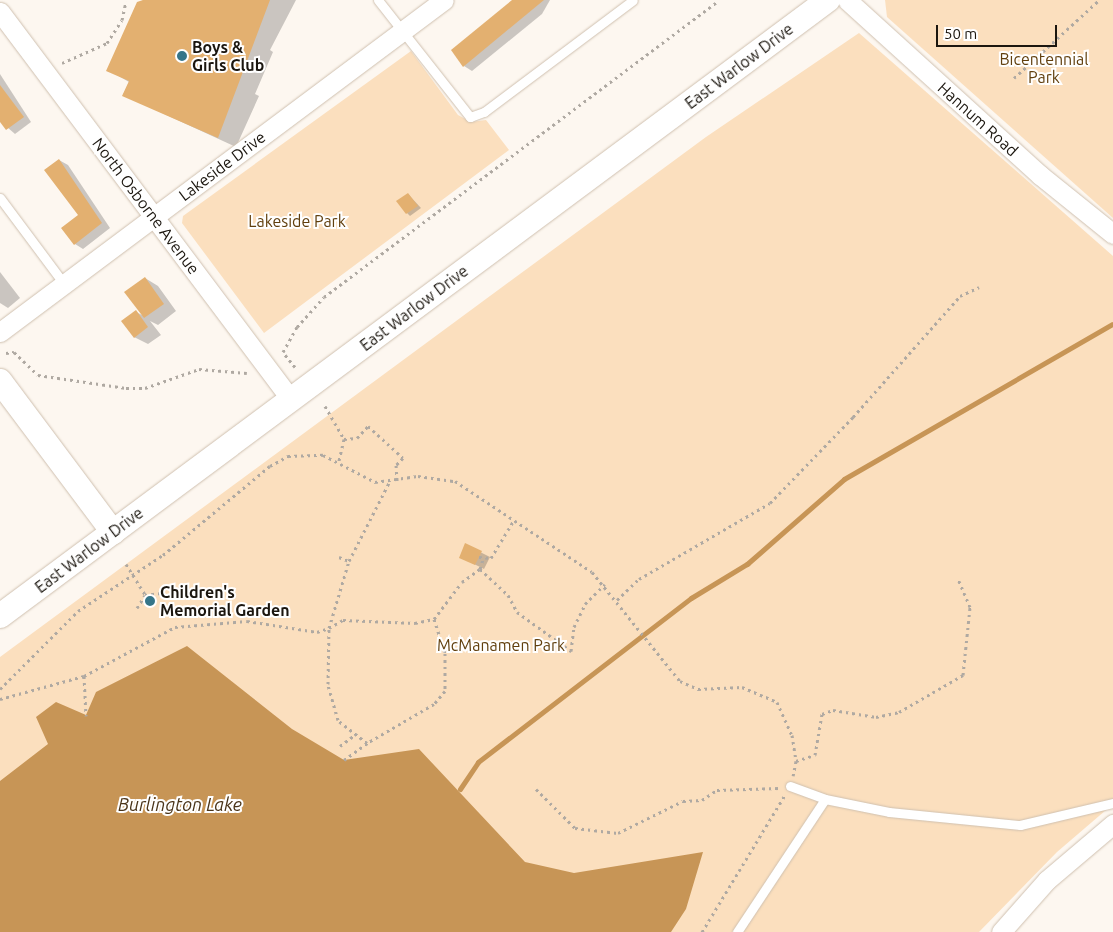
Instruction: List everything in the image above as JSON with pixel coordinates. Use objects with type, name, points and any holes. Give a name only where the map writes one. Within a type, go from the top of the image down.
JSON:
[{"type":"street","name":"Lakeside Drive","points":[[0,332],[444,0]]},
{"type":"street","name":"East Warlow Drive","points":[[0,616],[828,0]]},
{"type":"street","name":"Hannum Road","points":[[846,0],[1040,175],[1113,234]]},
{"type":"street","name":"North Osborne Avenue","points":[[0,12],[291,400]]},
{"type":"street","points":[[0,380],[113,532]]},
{"type":"street","points":[[1002,932],[1047,880],[1113,824]]},
{"type":"lane","points":[[378,0],[470,117],[484,112],[633,0]]},
{"type":"lane","points":[[0,198],[64,284]]},
{"type":"lane","points":[[790,786],[825,799],[948,821],[1020,825],[1113,803]]},
{"type":"lane","points":[[738,932],[825,799]]},
{"type":"path","points":[[295,367],[283,352],[297,327],[324,297],[719,0]]},
{"type":"path","points":[[1014,78],[1099,0]]},
{"type":"path","points":[[62,62],[107,43],[122,20],[126,1]]},
{"type":"path","points":[[617,600],[639,579],[770,503],[853,417],[960,296],[979,287]]},
{"type":"path","points":[[6,353],[14,352],[38,375],[126,388],[145,388],[200,369],[247,373]]},
{"type":"path","points":[[325,406],[344,439],[338,461]]},
{"type":"path","points":[[344,439],[357,438],[368,426],[403,458],[396,464],[397,481]]},
{"type":"path","points":[[0,689],[71,617],[132,575],[288,456],[323,455],[338,461],[375,482],[389,483],[418,476],[455,481],[605,584],[680,681],[698,688],[742,687],[777,702],[785,712],[796,761],[790,786],[702,932]]},
{"type":"path","points":[[367,743],[338,720],[328,684],[329,628],[349,561],[389,483]]},
{"type":"path","points":[[0,699],[84,676],[175,627],[247,621],[317,632],[343,620],[415,623],[434,619],[462,582],[480,569],[481,558],[491,558],[514,520]]},
{"type":"path","points":[[339,557],[349,561]]},
{"type":"path","points":[[126,564],[151,604]]},
{"type":"path","points":[[480,569],[495,581],[518,612],[571,651],[574,627],[585,604],[605,584]]},
{"type":"path","points":[[796,761],[815,755],[822,714],[833,710],[876,717],[899,712],[963,676],[970,608],[958,579]]},
{"type":"path","points":[[137,608],[146,595],[161,593]]},
{"type":"path","points":[[344,760],[367,743],[434,704],[445,691],[446,653],[434,619]]},
{"type":"path","points":[[84,676],[86,716]]},
{"type":"path","points":[[340,746],[356,734]]},
{"type":"path","points":[[536,789],[575,828],[618,833],[683,801],[702,800],[717,790],[790,786]]},
{"type":"green space","name":"Bicentennial Park","points":[[885,0],[1113,0],[1113,218],[887,17]]},
{"type":"green space","name":"McManamen Park","points":[[859,33],[1113,256],[1113,804],[1057,852],[979,932],[0,932],[0,657],[706,137]]},
{"type":"green space","name":"Lakeside Park","points":[[411,51],[458,115],[471,122],[486,120],[509,150],[264,333],[182,223],[183,216]]},
{"type":"water","name":"Burlington Lake","points":[[187,646],[292,729],[344,760],[419,749],[525,862],[574,873],[703,852],[686,909],[671,932],[0,932],[0,781],[48,744],[36,717],[56,702],[86,715],[96,692]]},
{"type":"building","name":"Boys & Girls Club","points":[[143,0],[270,0],[218,138],[122,96],[129,81],[106,71],[137,2]]},
{"type":"building","points":[[512,0],[544,0],[463,67],[451,50]]},
{"type":"building","points":[[0,85],[24,117],[6,130],[0,122]]},
{"type":"building","points":[[59,159],[102,223],[74,245],[61,228],[78,215],[44,170]]},
{"type":"building","points":[[408,193],[418,206],[406,214],[396,201]]},
{"type":"building","points":[[145,277],[164,304],[144,318],[124,292]]},
{"type":"building","points":[[136,310],[148,327],[134,338],[121,321]]},
{"type":"building","points":[[465,543],[482,551],[475,565],[459,558]]},
{"type":"waterway","points":[[460,789],[478,762],[691,598],[747,564],[844,479],[1113,324]]},
{"type":"place","name":"Boys & Girls Club","points":[[182,56]]},
{"type":"place","name":"Children's Memorial Garden","points":[[150,601]]}]
